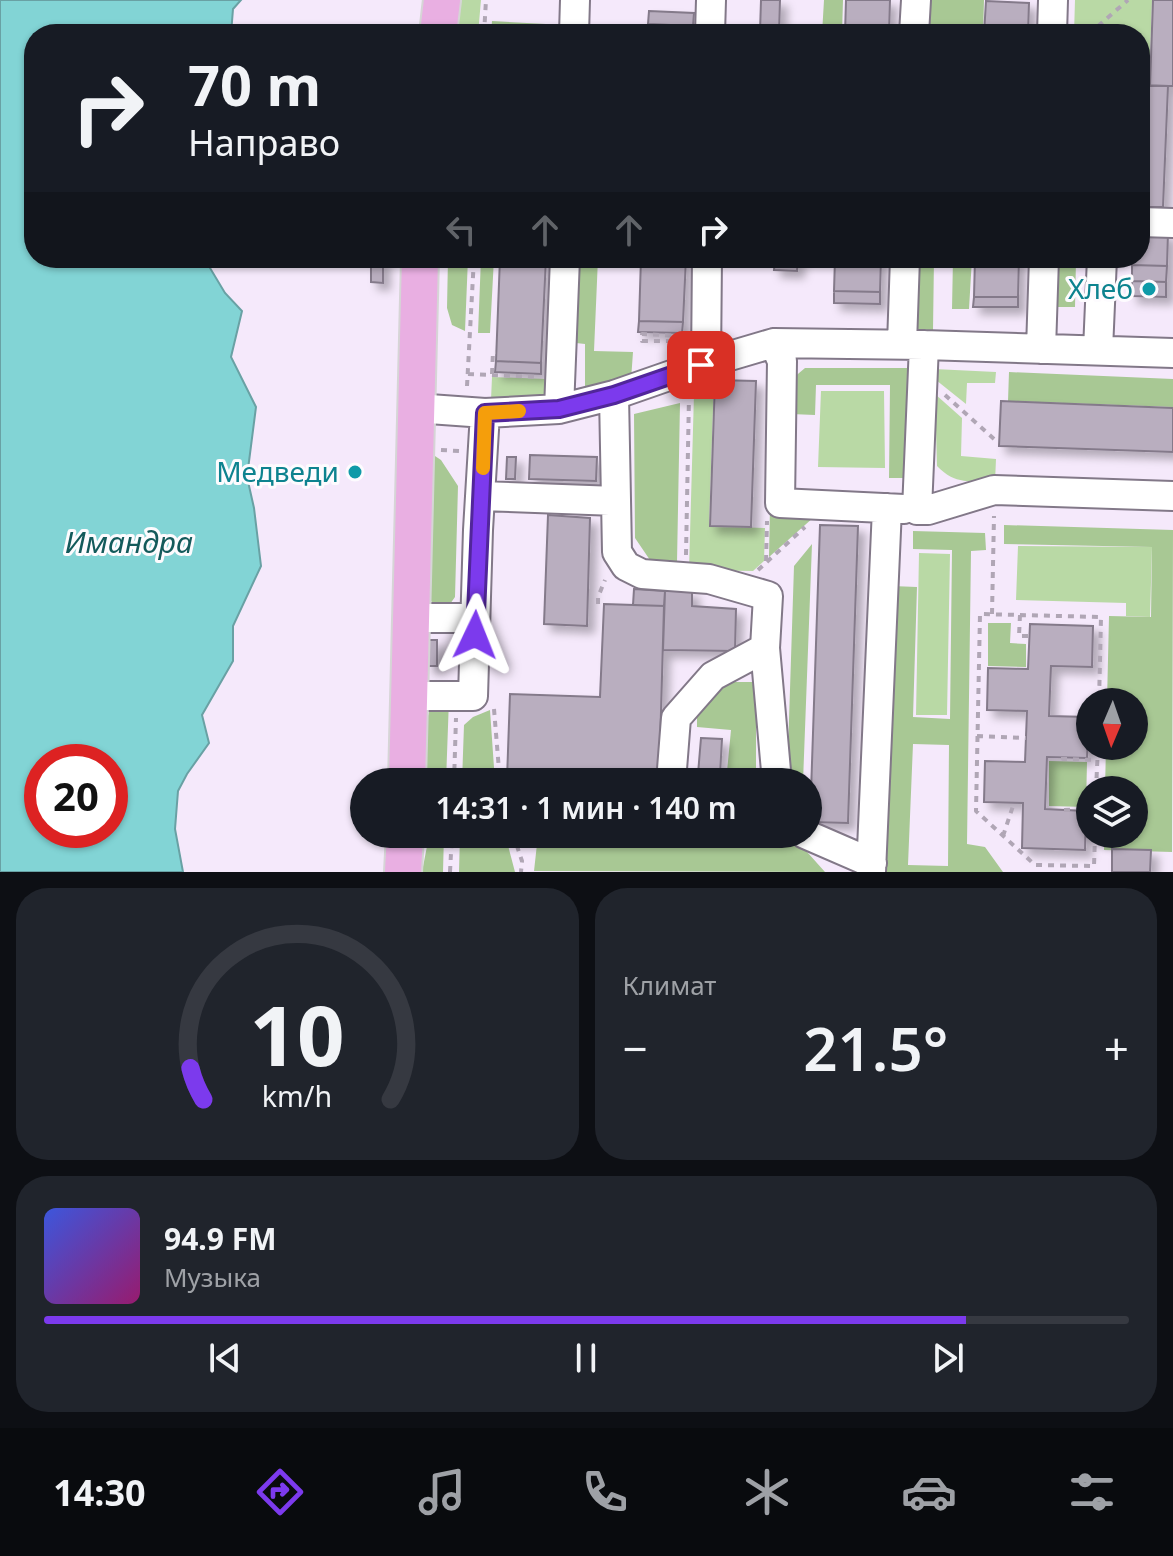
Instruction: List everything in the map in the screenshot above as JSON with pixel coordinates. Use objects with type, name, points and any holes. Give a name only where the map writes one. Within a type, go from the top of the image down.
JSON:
[{"type":"main road","points":[[439,24],[442,0]]},
{"type":"main road","points":[[407,768],[420,268]]},
{"type":"main road","points":[[403,872],[404,848]]},
{"type":"lane","points":[[574,24],[575,0]]},
{"type":"lane","points":[[710,24],[711,0]]},
{"type":"lane","points":[[915,24],[916,0]]},
{"type":"lane","points":[[1052,24],[1053,0]]},
{"type":"lane","points":[[1150,222],[1173,223]]},
{"type":"lane","points":[[559,409],[565,268]]},
{"type":"lane","points":[[698,374],[706,268]]},
{"type":"lane","points":[[906,268],[913,345],[923,375],[917,510]]},
{"type":"lane","points":[[1041,349],[1044,268]]},
{"type":"lane","points":[[1098,350],[1102,268]]},
{"type":"lane","points":[[415,408],[476,413],[559,409],[698,374],[774,343],[1173,353]]},
{"type":"lane","points":[[774,343],[782,361],[780,503],[928,510],[994,490],[1173,496]]},
{"type":"lane","points":[[614,395],[617,552],[626,566],[642,574],[709,579],[768,596],[765,648],[776,768]]},
{"type":"lane","points":[[408,696],[473,696],[484,448],[476,413]]},
{"type":"lane","points":[[480,496],[616,501]]},
{"type":"lane","points":[[822,843],[871,868],[887,508]]},
{"type":"lane","points":[[410,618],[475,618]]},
{"type":"lane","points":[[672,768],[676,718],[713,676],[765,648]]},
{"type":"path","points":[[485,24],[486,0]]},
{"type":"path","points":[[1100,24],[1128,0]]},
{"type":"path","points":[[473,268],[468,374],[476,413]]},
{"type":"path","points":[[642,334],[667,335],[681,336],[681,342],[642,341],[642,334]]},
{"type":"path","points":[[492,375],[493,352],[496,352]]},
{"type":"path","points":[[468,374],[560,378]]},
{"type":"path","points":[[685,577],[698,374]]},
{"type":"path","points":[[923,375],[994,439]]},
{"type":"path","points":[[436,450],[477,451],[484,448]]},
{"type":"path","points":[[992,614],[994,490]]},
{"type":"path","points":[[766,563],[767,504],[780,503]]},
{"type":"path","points":[[739,588],[813,521],[837,506]]},
{"type":"path","points":[[598,597],[598,604]]},
{"type":"path","points":[[1095,848],[1094,866],[1035,865],[976,811],[980,614],[1101,617],[1099,688]]},
{"type":"path","points":[[1020,615],[1019,636],[1029,636]]},
{"type":"path","points":[[454,768],[457,695]]},
{"type":"path","points":[[494,699],[499,768]]},
{"type":"path","points":[[977,736],[1026,738]]},
{"type":"path","points":[[1063,757],[1076,759]]},
{"type":"path","points":[[1096,776],[1097,760]]},
{"type":"path","points":[[1003,836],[1014,803]]},
{"type":"path","points":[[1064,810],[1076,810]]},
{"type":"path","points":[[450,872],[451,848]]},
{"type":"path","points":[[518,848],[522,861],[521,872]]},
{"type":"path","points":[[1034,872],[1035,865]]},
{"type":"shaded area","points":[[458,0],[481,0],[479,24],[455,24]]},
{"type":"shaded area","points":[[824,0],[843,0],[842,24],[823,24]]},
{"type":"shaded area","points":[[925,0],[984,0],[983,24],[924,24]]},
{"type":"shaded area","points":[[1075,0],[1152,0],[1150,57],[1150,24],[1074,24]]},
{"type":"shaded area","points":[[492,21],[547,24],[492,24]]},
{"type":"shaded area","points":[[448,268],[468,268],[465,331],[452,325],[447,308]]},
{"type":"shaded area","points":[[481,268],[493,268],[490,333],[478,333]]},
{"type":"shaded area","points":[[579,268],[598,268],[594,351],[633,352],[631,380],[585,396],[585,344],[576,343]]},
{"type":"shaded area","points":[[915,268],[934,268],[933,330],[913,330]]},
{"type":"shaded area","points":[[953,268],[971,268],[969,309],[952,309]]},
{"type":"shaded area","points":[[1056,268],[1076,268],[1075,307],[1054,307]]},
{"type":"shaded area","points":[[805,368],[907,368],[906,478],[889,478],[890,385],[816,385],[815,415],[791,414],[792,379]]},
{"type":"shaded area","points":[[934,369],[996,372],[995,383],[967,383],[966,404],[936,380]]},
{"type":"shaded area","points":[[1009,372],[1173,379],[1173,407],[1008,401]]},
{"type":"shaded area","points":[[492,377],[546,379],[545,399],[491,400]]},
{"type":"shaded area","points":[[714,381],[709,526],[765,528],[764,561],[753,571],[689,570],[694,394]]},
{"type":"shaded area","points":[[821,391],[884,391],[885,468],[818,467]]},
{"type":"shaded area","points":[[935,394],[962,418],[961,456],[996,459],[995,482],[957,479],[937,466]]},
{"type":"shaded area","points":[[680,403],[677,562],[652,563],[635,538],[634,414]]},
{"type":"shaded area","points":[[432,454],[441,460],[458,486],[455,597],[445,611],[435,606],[427,596]]},
{"type":"shaded area","points":[[770,506],[814,517],[769,557]]},
{"type":"shaded area","points":[[1004,525],[1173,530],[1172,852],[1104,850],[1148,848],[1148,776],[1105,776],[1106,760],[1148,760],[1148,688],[1107,688],[1109,616],[1151,617],[1152,547],[1004,544]]},
{"type":"shaded area","points":[[913,531],[985,533],[986,550],[971,551],[967,844],[985,847],[1003,872],[883,872],[892,586],[917,587],[913,717],[950,719],[952,550],[913,549]],"holes":[[[913,744],[949,745],[948,866],[908,865]]]},
{"type":"shaded area","points":[[812,544],[804,768],[787,768],[794,566]]},
{"type":"shaded area","points":[[1018,546],[1152,547],[1150,617],[1126,616],[1126,603],[1016,600]]},
{"type":"shaded area","points":[[919,553],[950,554],[947,715],[916,715]]},
{"type":"shaded area","points":[[988,623],[1011,623],[1010,643],[1026,644],[1026,667],[988,666]]},
{"type":"shaded area","points":[[725,682],[752,682],[756,696],[756,768],[727,768],[731,730],[697,727],[697,707]]},
{"type":"shaded area","points":[[449,699],[447,768],[424,768],[425,727],[432,701]]},
{"type":"shaded area","points":[[490,710],[494,768],[462,768],[464,725],[473,717]]},
{"type":"shaded area","points":[[1049,761],[1087,762],[1087,776],[1076,776],[1076,807],[1049,806]]},
{"type":"shaded area","points":[[427,848],[444,848],[443,872],[422,872]]},
{"type":"shaded area","points":[[460,848],[509,848],[515,872],[459,872]]},
{"type":"shaded area","points":[[537,848],[804,848],[825,872],[534,871]]},
{"type":"water","name":"Имандра","points":[[0,0],[241,0],[233,9],[232,24],[24,24],[24,268],[210,268],[225,293],[242,311],[231,357],[256,407],[247,477],[261,566],[233,626],[233,661],[202,715],[209,743],[178,791],[175,829],[183,872],[0,872]]},
{"type":"building","points":[[761,0],[780,0],[779,24],[760,24]]},
{"type":"building","points":[[846,0],[890,0],[889,24],[845,24]]},
{"type":"building","points":[[1153,0],[1173,0],[1173,86],[1150,86]]},
{"type":"building","points":[[986,1],[1029,3],[1028,24],[985,24]]},
{"type":"building","points":[[649,11],[694,13],[693,24],[648,24]]},
{"type":"building","points":[[1150,85],[1168,86],[1163,207],[1150,207]]},
{"type":"building","points":[[1150,232],[1168,233],[1167,266],[1150,266]]},
{"type":"building","points":[[1167,266],[1166,282],[1132,281],[1132,268]]},
{"type":"building","points":[[371,268],[383,268],[383,283],[371,282]]},
{"type":"building","points":[[500,268],[546,268],[541,363],[496,361]]},
{"type":"building","points":[[641,268],[686,268],[683,322],[639,321]]},
{"type":"building","points":[[774,268],[797,268],[797,271]]},
{"type":"building","points":[[835,268],[881,268],[880,292],[834,291]]},
{"type":"building","points":[[975,268],[1019,268],[1018,297],[974,297]]},
{"type":"building","name":"Хлеб","points":[[1132,281],[1166,282],[1166,297],[1131,296]]},
{"type":"building","points":[[834,291],[880,292],[880,304],[834,303]]},
{"type":"building","points":[[974,297],[1018,297],[1018,307],[973,307]]},
{"type":"building","points":[[639,321],[683,322],[682,333],[638,332]]},
{"type":"building","points":[[496,361],[541,363],[541,374],[495,372]]},
{"type":"building","points":[[715,380],[756,381],[751,527],[710,526]]},
{"type":"building","points":[[1001,401],[1173,408],[1173,452],[999,446]]},
{"type":"building","points":[[530,455],[597,457],[596,481],[529,479]]},
{"type":"building","points":[[507,457],[516,457],[515,479],[506,479]]},
{"type":"building","points":[[548,515],[590,518],[587,626],[544,624]]},
{"type":"building","points":[[820,525],[858,526],[848,823],[822,822],[822,768],[812,768]]},
{"type":"building","points":[[634,589],[665,591],[664,606],[633,605]]},
{"type":"building","points":[[665,591],[692,591],[692,606],[736,609],[735,651],[663,650]]},
{"type":"building","points":[[604,604],[664,606],[659,768],[507,768],[510,694],[600,697]]},
{"type":"building","points":[[1030,624],[1093,626],[1092,667],[1051,666],[1049,716],[1076,717],[1076,758],[1047,757],[1045,809],[1076,811],[1076,848],[1085,850],[1022,848],[1023,803],[984,802],[985,761],[1025,762],[1027,711],[987,710],[988,668],[1028,669]]},
{"type":"building","points":[[429,640],[437,640],[437,666],[427,666]]},
{"type":"building","points":[[701,738],[722,739],[720,768],[698,768]]},
{"type":"building","points":[[1112,849],[1151,850],[1150,872],[1112,872]]},
{"type":"slow traffic","points":[[483,468],[485,413],[519,411]]},
{"type":"place","name":"Хлеб","points":[[1149,289]]},
{"type":"place","name":"Медведи","points":[[355,472]]},
{"type":"route","points":[[475,635],[485,413],[559,409],[614,395],[701,365]]}]
